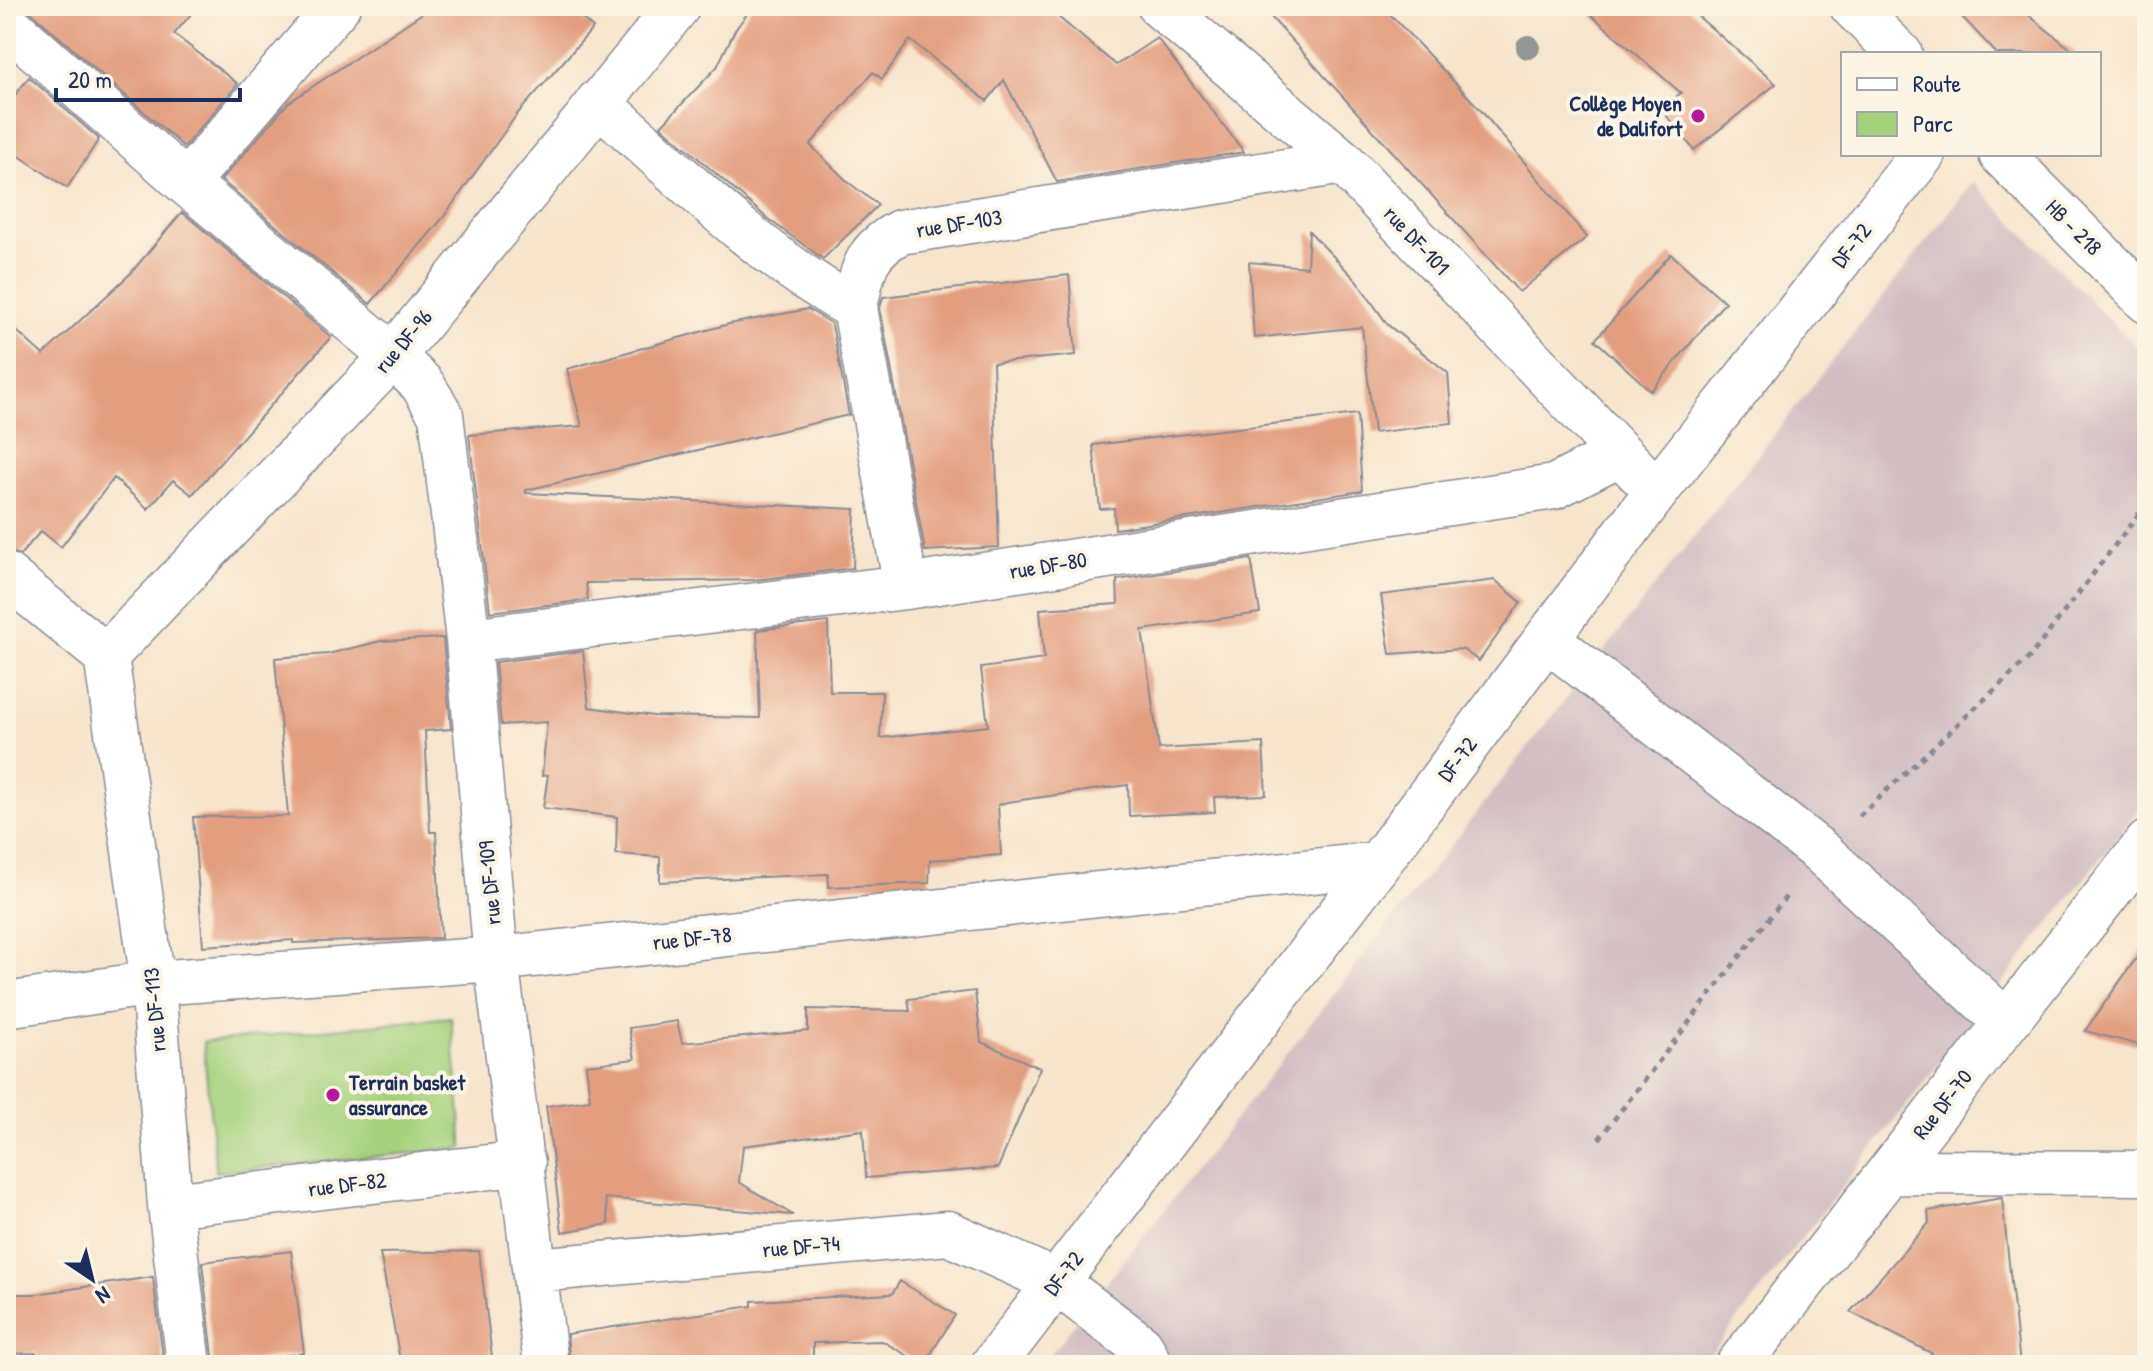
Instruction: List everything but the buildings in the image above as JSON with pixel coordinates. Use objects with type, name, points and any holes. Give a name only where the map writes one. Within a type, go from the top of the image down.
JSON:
[{"type":"street","points":[[186,183],[338,6]]},
{"type":"street","name":"rue DF-96","points":[[106,656],[393,356],[678,6]]},
{"type":"street","name":"rue DF-101","points":[[1160,6],[1343,162],[1656,492]]},
{"type":"street","points":[[1852,6],[1898,52]]},
{"type":"street","points":[[6,23],[186,183],[393,356]]},
{"type":"street","points":[[598,102],[763,248],[805,281],[855,308]]},
{"type":"street","name":"DF-72","points":[[993,1365],[1378,864],[1656,492],[1921,156]]},
{"type":"street","name":"HB - 218","points":[[2003,156],[2147,301]]},
{"type":"street","name":"rue DF-103","points":[[906,587],[855,308],[864,265],[877,245],[900,232],[1343,162]]},
{"type":"street","name":"rue DF-109","points":[[393,356],[435,401],[441,415],[468,640],[496,959],[546,1365]]},
{"type":"street","name":"rue DF-80","points":[[468,640],[906,587],[1554,487],[1619,454]]},
{"type":"street","points":[[6,575],[106,656]]},
{"type":"street","points":[[1547,639],[1821,852],[2006,1022]]},
{"type":"street","name":"rue DF-113","points":[[106,656],[153,983],[170,1205],[189,1365]]},
{"type":"street","name":"Rue DF-70","points":[[1738,1365],[2147,843]]},
{"type":"street","name":"rue DF-78","points":[[6,1005],[153,983],[496,959],[1378,864]]},
{"type":"street","name":"rue DF-82","points":[[170,1205],[523,1163]]},
{"type":"street","points":[[1890,1172],[2147,1173]]},
{"type":"street","name":"rue DF-74","points":[[536,1270],[948,1233],[1056,1282],[1141,1346],[1150,1365]]},
{"type":"shaded area","points":[[1973,182],[2147,358],[2147,799],[1702,1365],[1042,1365]]},
{"type":"green space","name":"Terrain basket assurance","points":[[451,1017],[463,1148],[216,1172],[203,1042]]},
{"type":"place","name":"Collège Moyen de Dalifort","points":[[1698,116]]},
{"type":"place","name":"Terrain basket assurance","points":[[333,1095]]}]
